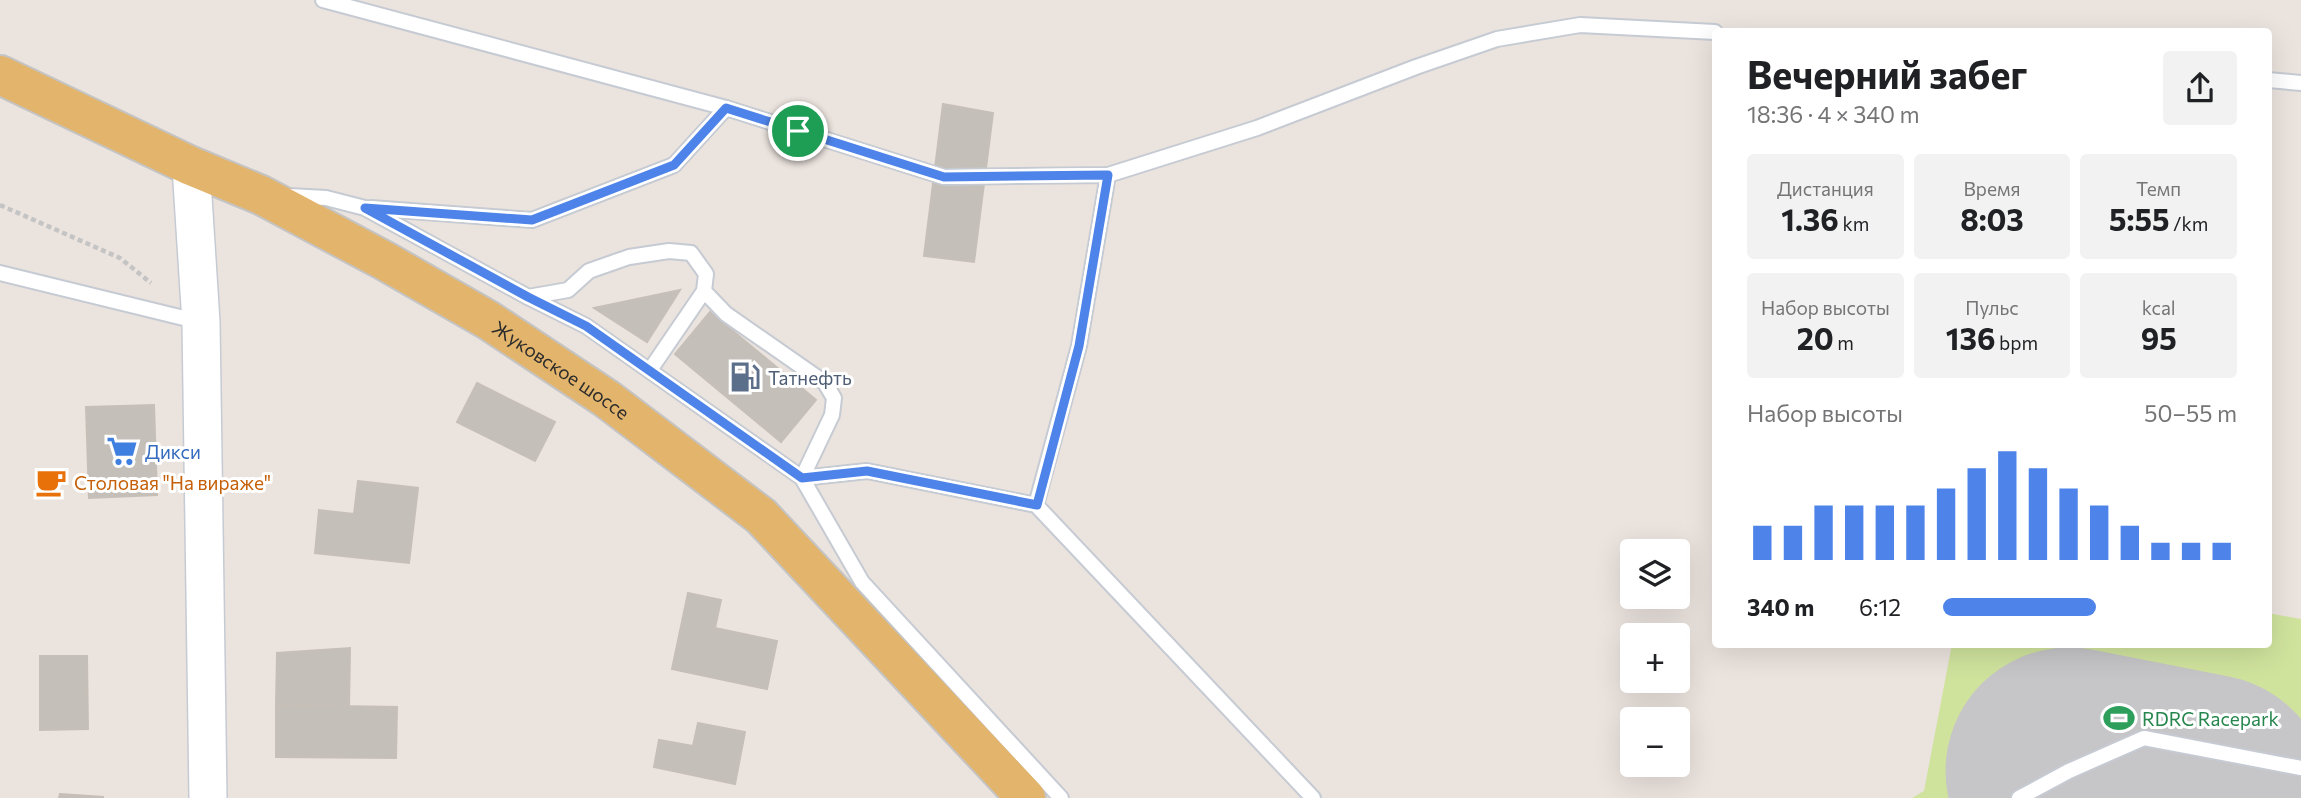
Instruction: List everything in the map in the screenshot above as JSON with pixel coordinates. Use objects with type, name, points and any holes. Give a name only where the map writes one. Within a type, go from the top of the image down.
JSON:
[{"type":"main road","name":"Жуковское шоссе","points":[[0,75],[191,166],[261,194],[488,320],[607,399],[761,516],[1026,798]]},
{"type":"street","points":[[191,166],[201,322],[208,798]]},
{"type":"lane","points":[[323,0],[726,108],[944,177],[1108,175],[1257,128],[1497,39],[1580,24],[1712,32]]},
{"type":"lane","points":[[2272,80],[2301,83]]},
{"type":"lane","points":[[261,194],[326,198],[365,208],[532,220],[674,165],[726,108]]},
{"type":"lane","points":[[1037,505],[1079,346],[1108,175]]},
{"type":"lane","points":[[365,208],[586,326],[802,478],[862,582],[1061,798]]},
{"type":"lane","points":[[528,297],[568,290],[589,271],[629,257],[669,251],[691,253],[706,274],[704,290],[650,370]]},
{"type":"lane","points":[[0,273],[201,322]]},
{"type":"lane","points":[[704,290],[726,314],[825,383],[834,398],[832,415],[802,478]]},
{"type":"lane","points":[[802,478],[867,471],[1037,505],[1313,798]]},
{"type":"lane","points":[[2019,798],[2069,771],[2144,738],[2301,768]]},
{"type":"path","points":[[0,205],[120,258],[201,322]]},
{"type":"green space","name":"RDRC Racepark","points":[[2272,614],[2301,619],[2301,798],[1912,798],[1924,791],[1951,648],[2272,648]]},
{"type":"building","points":[[943,104],[993,113],[974,262],[924,256]]},
{"type":"building","points":[[680,290],[647,342],[594,308]]},
{"type":"building","name":"Татнефть","points":[[710,312],[816,400],[781,442],[675,354]]},
{"type":"building","points":[[477,383],[555,422],[535,461],[457,422]]},
{"type":"building","name":"Дикси","points":[[154,405],[157,495],[89,498],[86,407]]},
{"type":"building","points":[[358,481],[418,488],[409,563],[315,553],[319,510],[354,514]]},
{"type":"building","points":[[688,593],[721,600],[715,628],[777,641],[767,689],[672,669]]},
{"type":"building","points":[[350,648],[349,706],[276,705],[277,653]]},
{"type":"building","points":[[40,656],[87,656],[88,729],[40,730]]},
{"type":"building","points":[[276,705],[397,707],[396,758],[276,757]]},
{"type":"building","points":[[698,723],[745,732],[735,784],[654,767],[659,740],[693,746]]},
{"type":"building","points":[[60,794],[103,797],[103,798],[59,798]]},
{"type":"runway","points":[[2069,771],[2206,798]]},
{"type":"place","name":"Татнефть","points":[[745,377]]},
{"type":"place","name":"Дикси","points":[[122,451]]},
{"type":"place","name":"Столовая \"На вираже\"","points":[[51,482]]},
{"type":"place","name":"RDRC Racepark","points":[[2119,718]]},
{"type":"route","points":[[726,108],[798,131],[944,177],[1108,175],[1079,346],[1037,505],[867,471],[802,478],[586,326],[365,208],[532,220],[674,165],[726,108]]}]
